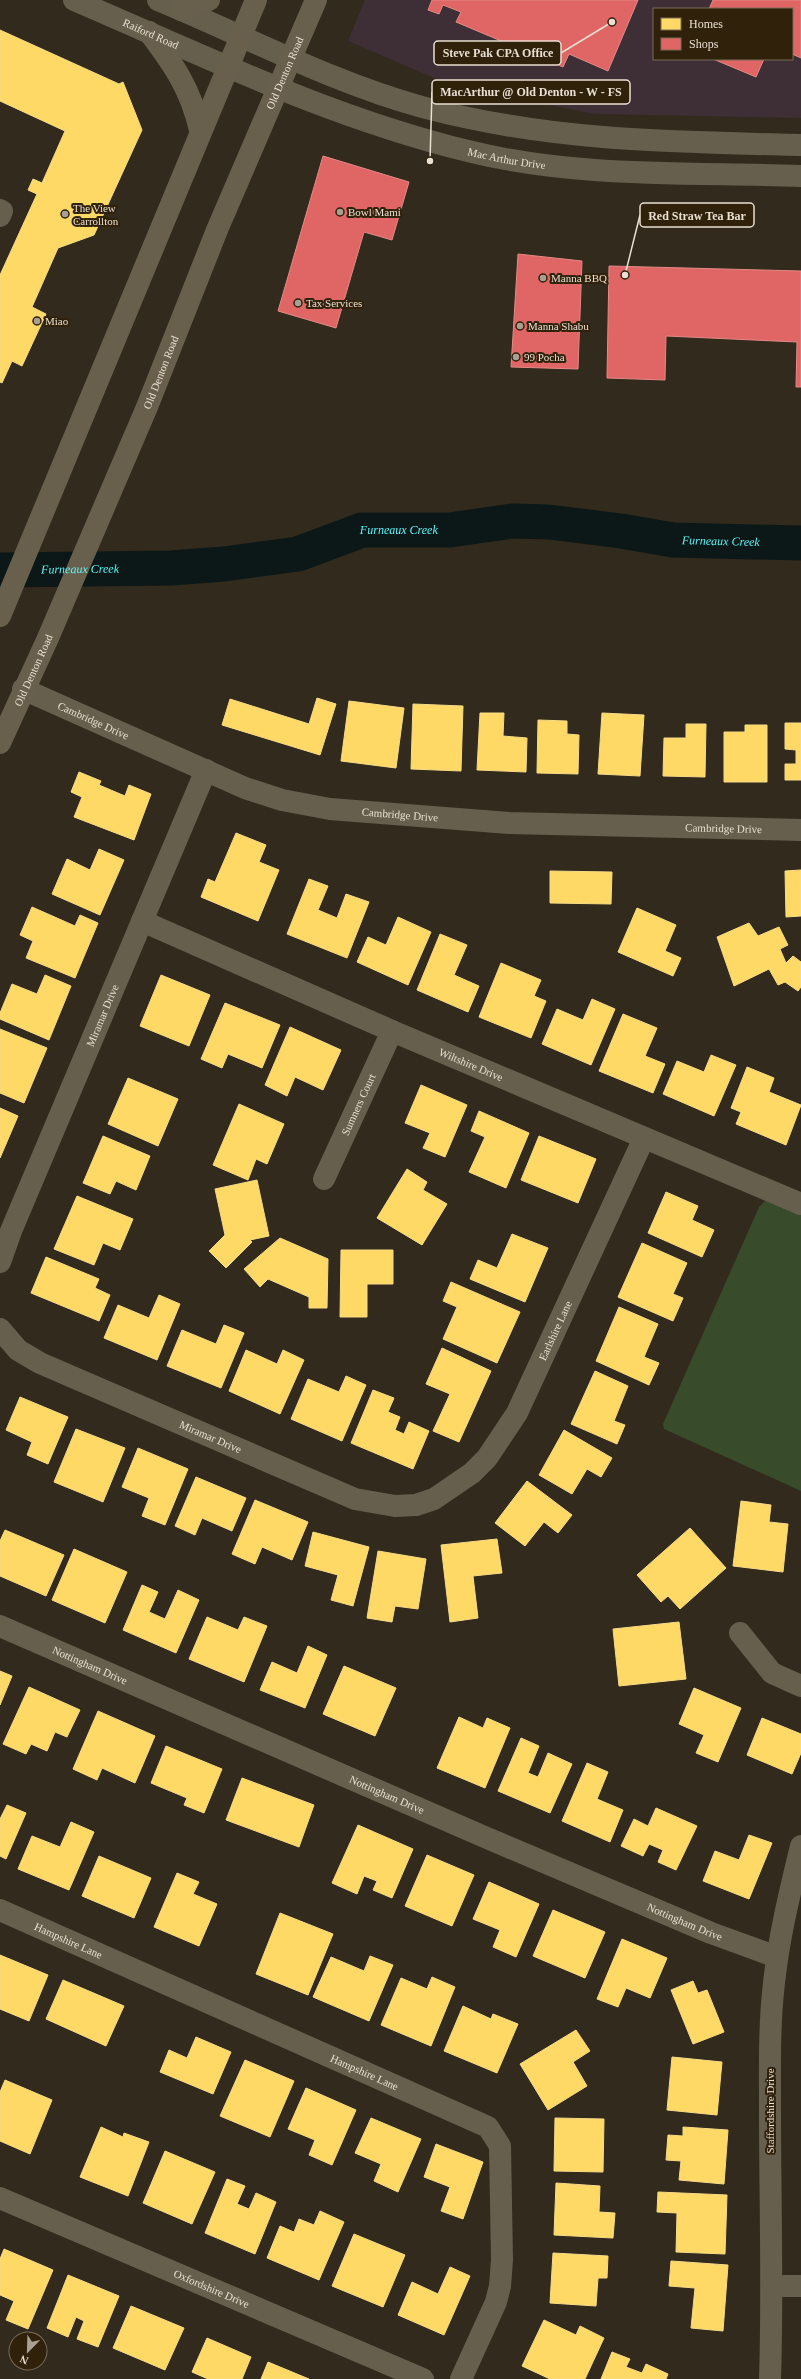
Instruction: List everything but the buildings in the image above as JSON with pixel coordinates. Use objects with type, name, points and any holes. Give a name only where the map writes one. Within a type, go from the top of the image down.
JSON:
[{"type":"main road","points":[[181,10],[209,0]]},
{"type":"main road","points":[[0,616],[92,398],[122,320],[200,130],[256,0]]},
{"type":"main road","name":"Old Denton Road","points":[[0,743],[23,689],[48,638],[147,407],[218,230],[316,0]]},
{"type":"main road","points":[[149,32],[175,66],[187,89],[194,104],[200,130]]},
{"type":"street","name":"Raiford Road","points":[[74,0],[228,66]]},
{"type":"street","points":[[158,0],[292,58],[408,103],[518,128],[638,141],[801,145]]},
{"type":"street","name":"Mac Arthur Drive","points":[[228,66],[378,125],[469,152],[576,169],[801,176]]},
{"type":"street","points":[[0,210],[2,210],[0,216]]},
{"type":"street","name":"Cambridge Drive","points":[[23,689],[245,788],[282,800],[330,809],[509,823],[801,830]]},
{"type":"street","name":"Miramar Drive","points":[[0,1262],[11,1231],[206,770]]},
{"type":"street","name":"Wiltshire Drive","points":[[142,921],[392,1031],[801,1204]]},
{"type":"street","name":"Sumners Court","points":[[324,1179],[392,1031]]},
{"type":"street","name":"Earlshire Lane","points":[[434,1499],[472,1473],[487,1458],[517,1413],[644,1138]]},
{"type":"street","name":"Miramar Drive","points":[[0,1329],[18,1350],[40,1362],[355,1499],[395,1506],[416,1505],[434,1499]]},
{"type":"street","name":"Nottingham Drive","points":[[0,1626],[516,1850],[711,1933],[777,1957]]},
{"type":"street","points":[[740,1633],[772,1673],[801,1686]]},
{"type":"street","name":"Staffordshire Drive","points":[[770,2379],[773,2286],[770,2188],[770,2042],[777,1957],[785,1910],[801,1846]]},
{"type":"street","name":"Hampshire Lane","points":[[0,1910],[488,2127],[500,2146],[502,2260],[500,2286],[496,2302],[461,2379]]},
{"type":"street","name":"Oxfordshire Drive","points":[[0,2198],[423,2379]]},
{"type":"street","points":[[773,2286],[801,2286]]},
{"type":"shaded area","points":[[365,0],[801,0],[801,118],[595,114],[455,87],[348,41]]},
{"type":"green space","points":[[765,1201],[801,1214],[801,1491],[664,1429],[663,1424],[759,1207]]},
{"type":"waterway","name":"Furneaux Creek","points":[[0,570],[171,568],[224,564],[298,554],[362,530],[450,530],[512,521],[549,522],[621,531],[673,540],[801,543]]},
{"type":"place","name":"Steve Pak CPA Office","points":[[612,22]]},
{"type":"place","name":"MacArthur @ Old Denton - W - FS","points":[[430,161]]},
{"type":"place","name":"Bowl Mami","points":[[340,212]]},
{"type":"place","name":"The View Carrollton","points":[[65,214]]},
{"type":"place","name":"Red Straw Tea Bar","points":[[625,275]]},
{"type":"place","name":"Manna BBQ","points":[[543,278]]},
{"type":"place","name":"Tax Services","points":[[298,303]]},
{"type":"place","name":"Miao","points":[[37,321]]},
{"type":"place","name":"Manna Shabu","points":[[520,326]]},
{"type":"place","name":"99 Pocha","points":[[516,357]]}]
